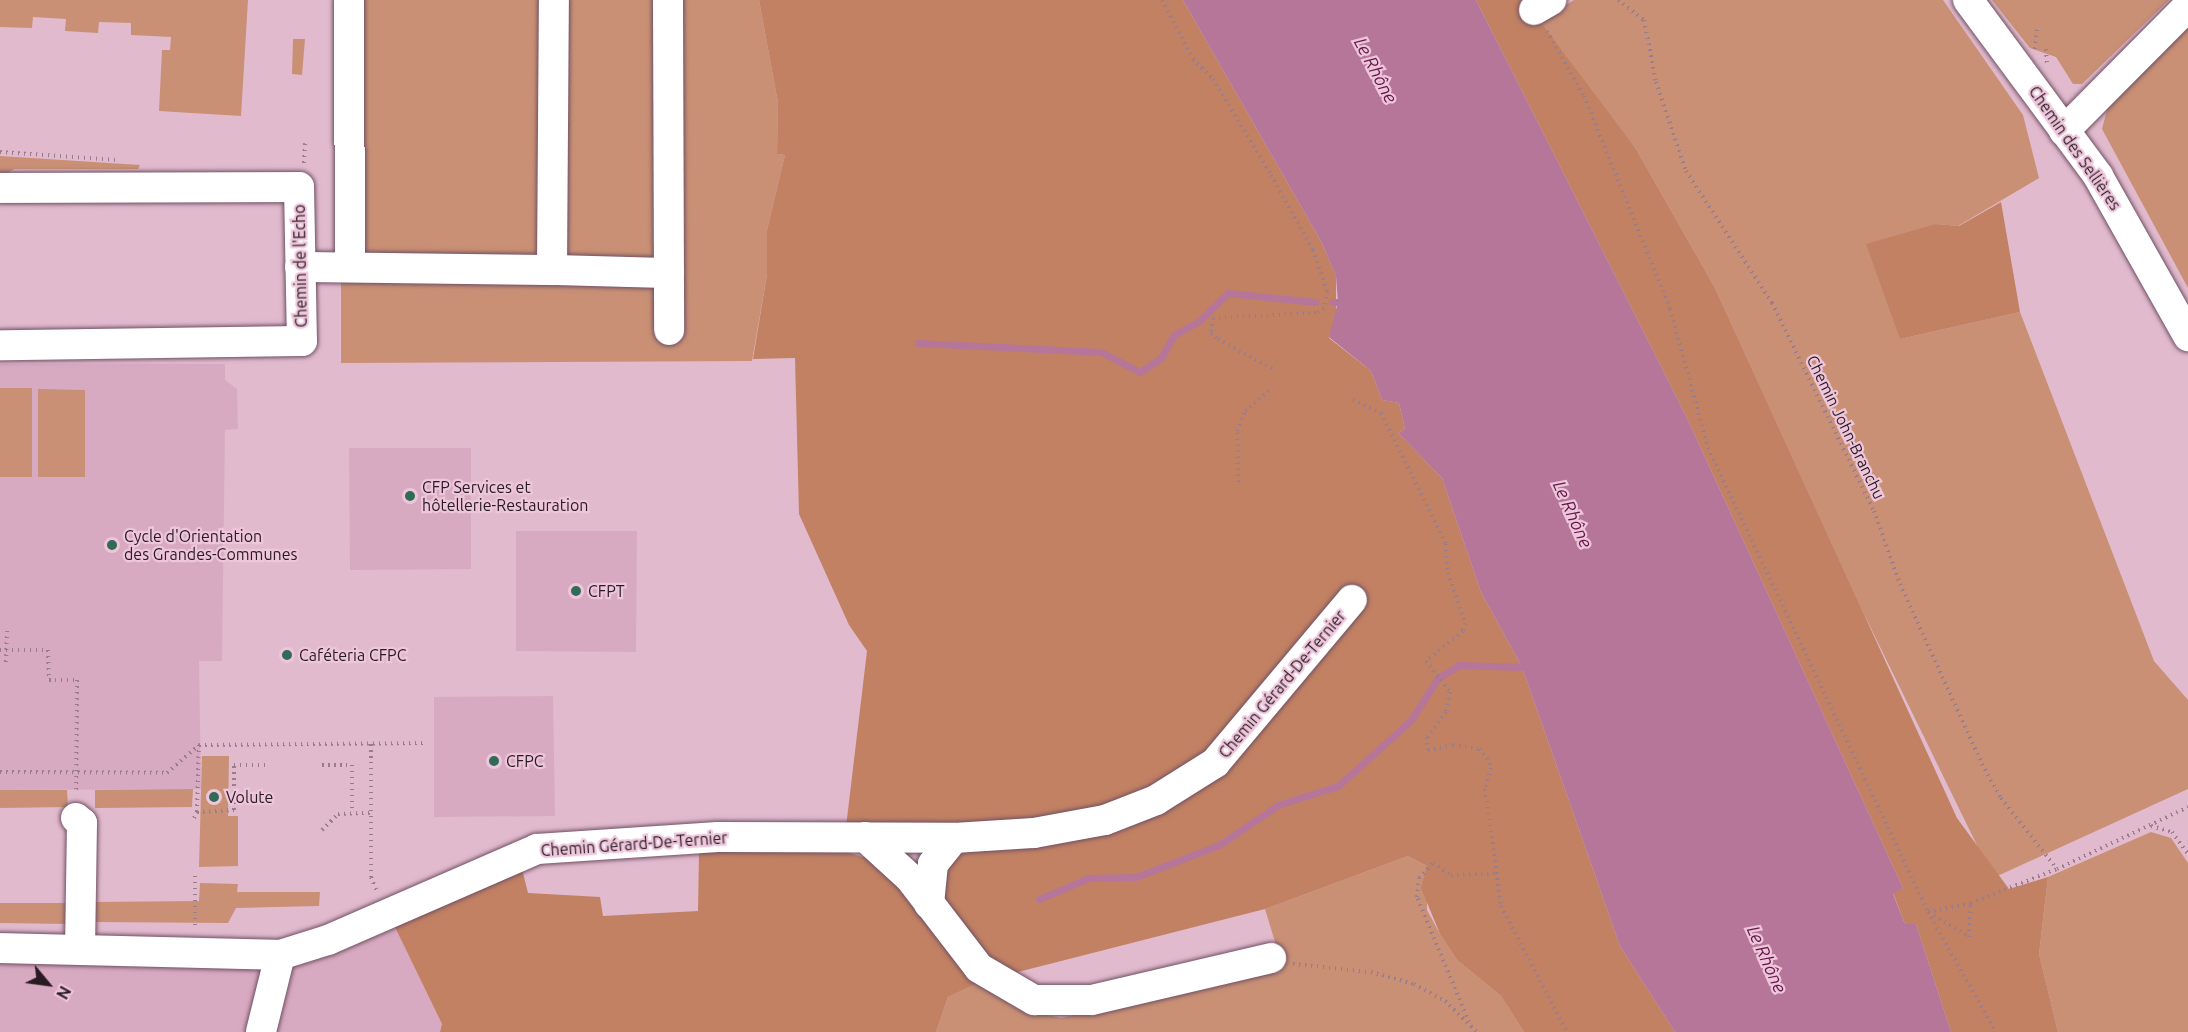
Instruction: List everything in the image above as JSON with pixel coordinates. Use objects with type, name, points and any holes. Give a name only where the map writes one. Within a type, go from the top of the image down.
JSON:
[{"type":"street","points":[[349,0],[350,267]]},
{"type":"street","points":[[552,270],[554,0]]},
{"type":"street","points":[[668,0],[669,330]]},
{"type":"street","name":"Chemin des Sellières","points":[[1968,0],[2098,176],[2188,336]]},
{"type":"street","points":[[2064,131],[2188,6]]},
{"type":"street","name":"Chemin de l'Echo","points":[[0,188],[299,187],[302,341],[0,345]]},
{"type":"street","points":[[300,267],[669,273]]},
{"type":"street","name":"Chemin Gérard-De-Ternier","points":[[0,948],[280,955],[328,940],[537,849],[718,837],[954,838],[1105,820],[1178,788],[1233,743],[1352,600]]},
{"type":"street","points":[[76,804],[82,823],[80,950]]},
{"type":"street","points":[[851,837],[890,856],[979,968],[1006,988],[1047,1002],[1092,1000],[1271,958]]},
{"type":"street","points":[[928,904],[933,864],[954,838]]},
{"type":"street","points":[[261,1032],[280,955]]},
{"type":"path","points":[[1162,0],[1193,59],[1213,80],[1271,175],[1313,250],[1327,291],[1324,308],[1316,314],[1213,318],[1211,333],[1218,339],[1276,371]]},
{"type":"path","name":"Chemin John-Branchu","points":[[1618,0],[1644,20],[1656,82],[1686,171],[1772,303],[1869,501],[1900,584],[1982,764],[2001,798],[2057,869]]},
{"type":"path","points":[[1542,5],[1584,96],[1670,309],[1708,448],[1928,912],[1996,1032]]},
{"type":"path","points":[[304,171],[305,143]]},
{"type":"path","points":[[1238,482],[1238,430],[1245,411],[1270,390]]},
{"type":"path","points":[[1353,400],[1381,413],[1446,544],[1448,573],[1465,622],[1453,640],[1437,647],[1426,661],[1427,668],[1450,692],[1446,712],[1426,737],[1428,750],[1453,745],[1479,749],[1487,758],[1491,768],[1485,789],[1497,873],[1509,927],[1567,1032]]},
{"type":"path","points":[[6,662],[7,631]]},
{"type":"path","points":[[0,650],[48,650],[49,680],[77,680],[76,804]]},
{"type":"path","points":[[0,772],[167,773],[199,745],[426,743]]},
{"type":"path","points":[[371,744],[371,877],[380,898]]},
{"type":"path","points":[[194,818],[199,745]]},
{"type":"path","points":[[196,812],[234,810],[234,765],[265,765]]},
{"type":"path","points":[[322,765],[352,765],[352,813]]},
{"type":"path","points":[[1928,912],[1971,903],[2057,869],[2188,807]]},
{"type":"path","points":[[322,830],[338,814],[371,813]]},
{"type":"path","points":[[2151,826],[2172,832],[2188,854]]},
{"type":"path","points":[[1477,1032],[1469,1022],[1417,897],[1419,878],[1433,864],[1451,874],[1497,873]]},
{"type":"path","points":[[195,876],[195,928]]},
{"type":"path","points":[[1928,912],[1969,937],[1971,903]]},
{"type":"path","points":[[1271,958],[1414,984],[1469,1022]]},
{"type":"shaded area","points":[[0,0],[248,0],[241,116],[159,111],[162,50],[170,50],[171,37],[131,35],[131,23],[99,22],[98,33],[65,31],[66,19],[33,17],[32,28],[0,27]]},
{"type":"shaded area","points":[[341,0],[759,0],[778,103],[777,154],[785,155],[767,230],[767,274],[752,361],[341,363]]},
{"type":"shaded area","points":[[759,0],[1183,0],[1322,243],[1336,276],[1336,322],[1329,338],[1371,371],[1382,400],[1399,403],[1405,429],[1398,433],[1442,478],[1481,592],[1522,667],[1620,946],[1675,1032],[1524,1032],[1501,996],[1457,960],[1440,934],[1421,888],[1427,866],[1408,856],[1265,909],[1002,976],[943,904],[939,887],[961,826],[846,827],[867,651],[849,625],[799,514],[795,358],[753,359],[767,274],[767,230],[785,155],[777,154],[778,103]]},
{"type":"shaded area","points":[[1476,0],[1524,0],[1636,149],[1715,288],[1957,818],[2009,889],[2048,877],[2039,954],[2058,1032],[1951,1032],[1916,924],[1905,924],[1893,893],[1903,888],[1687,418]]},
{"type":"shaded area","points":[[1574,0],[1943,0],[2023,115],[2039,178],[1958,226],[1936,224],[1900,339],[2020,312],[2154,661],[2188,700],[2188,789],[1993,878],[1860,606],[1715,288],[1636,149],[1537,24]]},
{"type":"shaded area","points":[[1992,0],[2169,0],[2082,84],[2073,84],[2056,57],[2030,48]]},
{"type":"shaded area","points":[[2188,23],[2188,288],[2102,129],[2108,106]]},
{"type":"shaded area","points":[[293,39],[305,39],[302,75],[292,74]]},
{"type":"shaded area","points":[[0,156],[140,165],[138,169],[14,169],[0,178]]},
{"type":"shaded area","points":[[2001,202],[2020,312],[1900,339],[1866,244],[1936,224],[1959,226]]},
{"type":"shaded area","name":"Cycle d'Orientation des Grandes-Communes","points":[[0,364],[225,364],[225,380],[237,389],[238,429],[225,430],[222,661],[199,661],[201,789],[0,790]]},
{"type":"shaded area","points":[[0,388],[32,388],[32,477],[0,477]]},
{"type":"shaded area","points":[[38,389],[85,390],[85,477],[38,477]]},
{"type":"shaded area","name":"CFP Services et hôtellerie-Restauration","points":[[349,448],[471,448],[471,569],[350,570]]},
{"type":"shaded area","name":"CFPT","points":[[516,531],[637,531],[636,652],[516,651]]},
{"type":"shaded area","name":"CFPC","points":[[553,696],[555,816],[434,817],[434,697]]},
{"type":"shaded area","points":[[202,756],[229,756],[228,816],[238,816],[238,866],[199,867]]},
{"type":"shaded area","points":[[193,789],[192,807],[95,808],[95,790]]},
{"type":"shaded area","points":[[0,790],[67,790],[68,807],[0,808]]},
{"type":"shaded area","points":[[2151,832],[2171,838],[2188,863],[2188,1032],[2058,1032],[2039,954],[2048,877]]},
{"type":"shaded area","points":[[716,850],[843,851],[866,858],[890,875],[975,974],[976,984],[948,997],[936,1032],[440,1032],[442,1024],[393,923],[521,865],[528,893],[600,897],[603,916],[698,911],[699,852]]},
{"type":"shaded area","points":[[1408,856],[1427,866],[1427,910],[1457,960],[1501,996],[1524,1032],[936,1032],[948,997],[976,984],[1024,1010],[1061,1018],[1282,965],[1265,909]]},
{"type":"shaded area","points":[[200,883],[238,884],[237,892],[320,892],[319,906],[236,908],[228,923],[95,922],[95,902],[199,901]]},
{"type":"shaded area","points":[[0,903],[67,903],[68,924],[0,923]]},
{"type":"shaded area","points":[[393,923],[442,1024],[440,1032],[0,1032],[0,948],[280,955]]},
{"type":"water","name":"Le Rhône","points":[[1183,0],[1476,0],[1687,418],[1903,888],[1893,894],[1905,924],[1916,924],[1951,1032],[1675,1032],[1620,946],[1522,667],[1481,592],[1442,478],[1398,433],[1405,429],[1399,403],[1382,400],[1371,371],[1329,337],[1338,302],[1336,276],[1322,243]]},
{"type":"waterway","points":[[918,343],[1101,352],[1140,372],[1161,358],[1174,335],[1199,321],[1228,293],[1316,302]]},
{"type":"waterway","points":[[1332,302],[1338,302]]},
{"type":"waterway","points":[[1039,899],[1089,878],[1136,877],[1219,845],[1278,805],[1338,786],[1411,720],[1438,678],[1460,665],[1522,667]]},
{"type":"place","name":"CFP Services et hôtellerie-Restauration","points":[[410,496]]},
{"type":"place","name":"Cycle d'Orientation des Grandes-Communes","points":[[112,545]]},
{"type":"place","name":"CFPT","points":[[576,591]]},
{"type":"place","name":"Caféteria CFPC","points":[[287,655]]},
{"type":"place","name":"CFPC","points":[[494,761]]},
{"type":"place","name":"Volute","points":[[214,797]]}]
